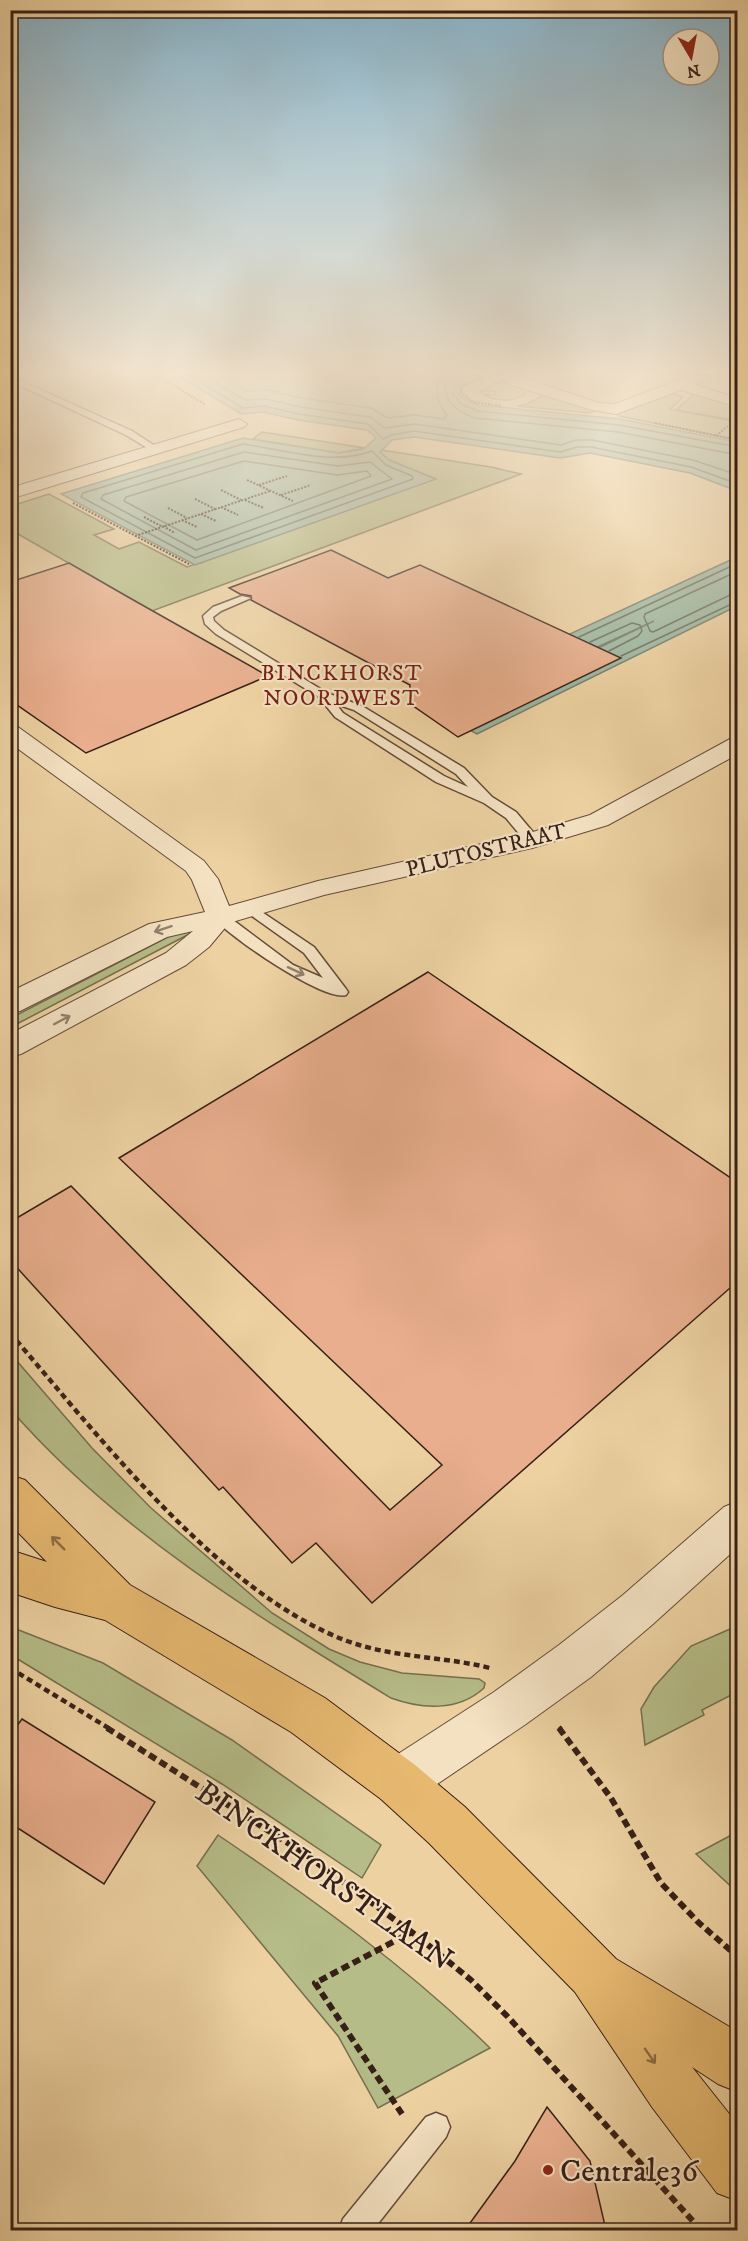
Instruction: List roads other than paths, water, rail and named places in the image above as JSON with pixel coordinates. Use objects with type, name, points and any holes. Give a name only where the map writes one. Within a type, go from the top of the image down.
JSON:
[{"type":"main road","points":[[10,1494],[114,1600],[279,1697],[345,1741],[398,1782],[447,1825],[594,1973],[672,2087],[738,2172]]},
{"type":"main road","points":[[10,1571],[55,1586],[114,1600]]},
{"type":"main road","points":[[594,1973],[641,2005],[738,2064]]},
{"type":"street","points":[[10,494],[58,481]]},
{"type":"street","points":[[10,732],[195,866],[205,879],[220,917],[199,941],[176,960],[10,1047]]},
{"type":"street","name":"PLUTOSTRAAT","points":[[10,1004],[151,933],[170,927],[220,917],[318,889],[532,840],[608,816],[738,744]]},
{"type":"street","points":[[398,1782],[530,1694],[627,1619],[738,1520]]},
{"type":"lane","points":[[246,598],[213,611],[208,616],[209,622],[220,632],[323,695],[358,708],[460,771],[488,800],[511,815],[532,840]]},
{"type":"lane","points":[[220,917],[288,968],[341,992],[309,950],[250,908]]},
{"type":"lane","points":[[354,2230],[429,2136]]},
{"type":"water","points":[[105,481],[432,481],[195,565],[61,494]]},
{"type":"water","points":[[710,481],[737,481],[737,491]]},
{"type":"water","points":[[737,557],[737,606],[477,734],[450,720],[654,621],[445,717],[420,703]]},
{"type":"place","name":"Centrale36","points":[[548,2170]]},
{"type":"district","name":"BINCKHORST NOORDWEST","points":[[342,684]]}]
